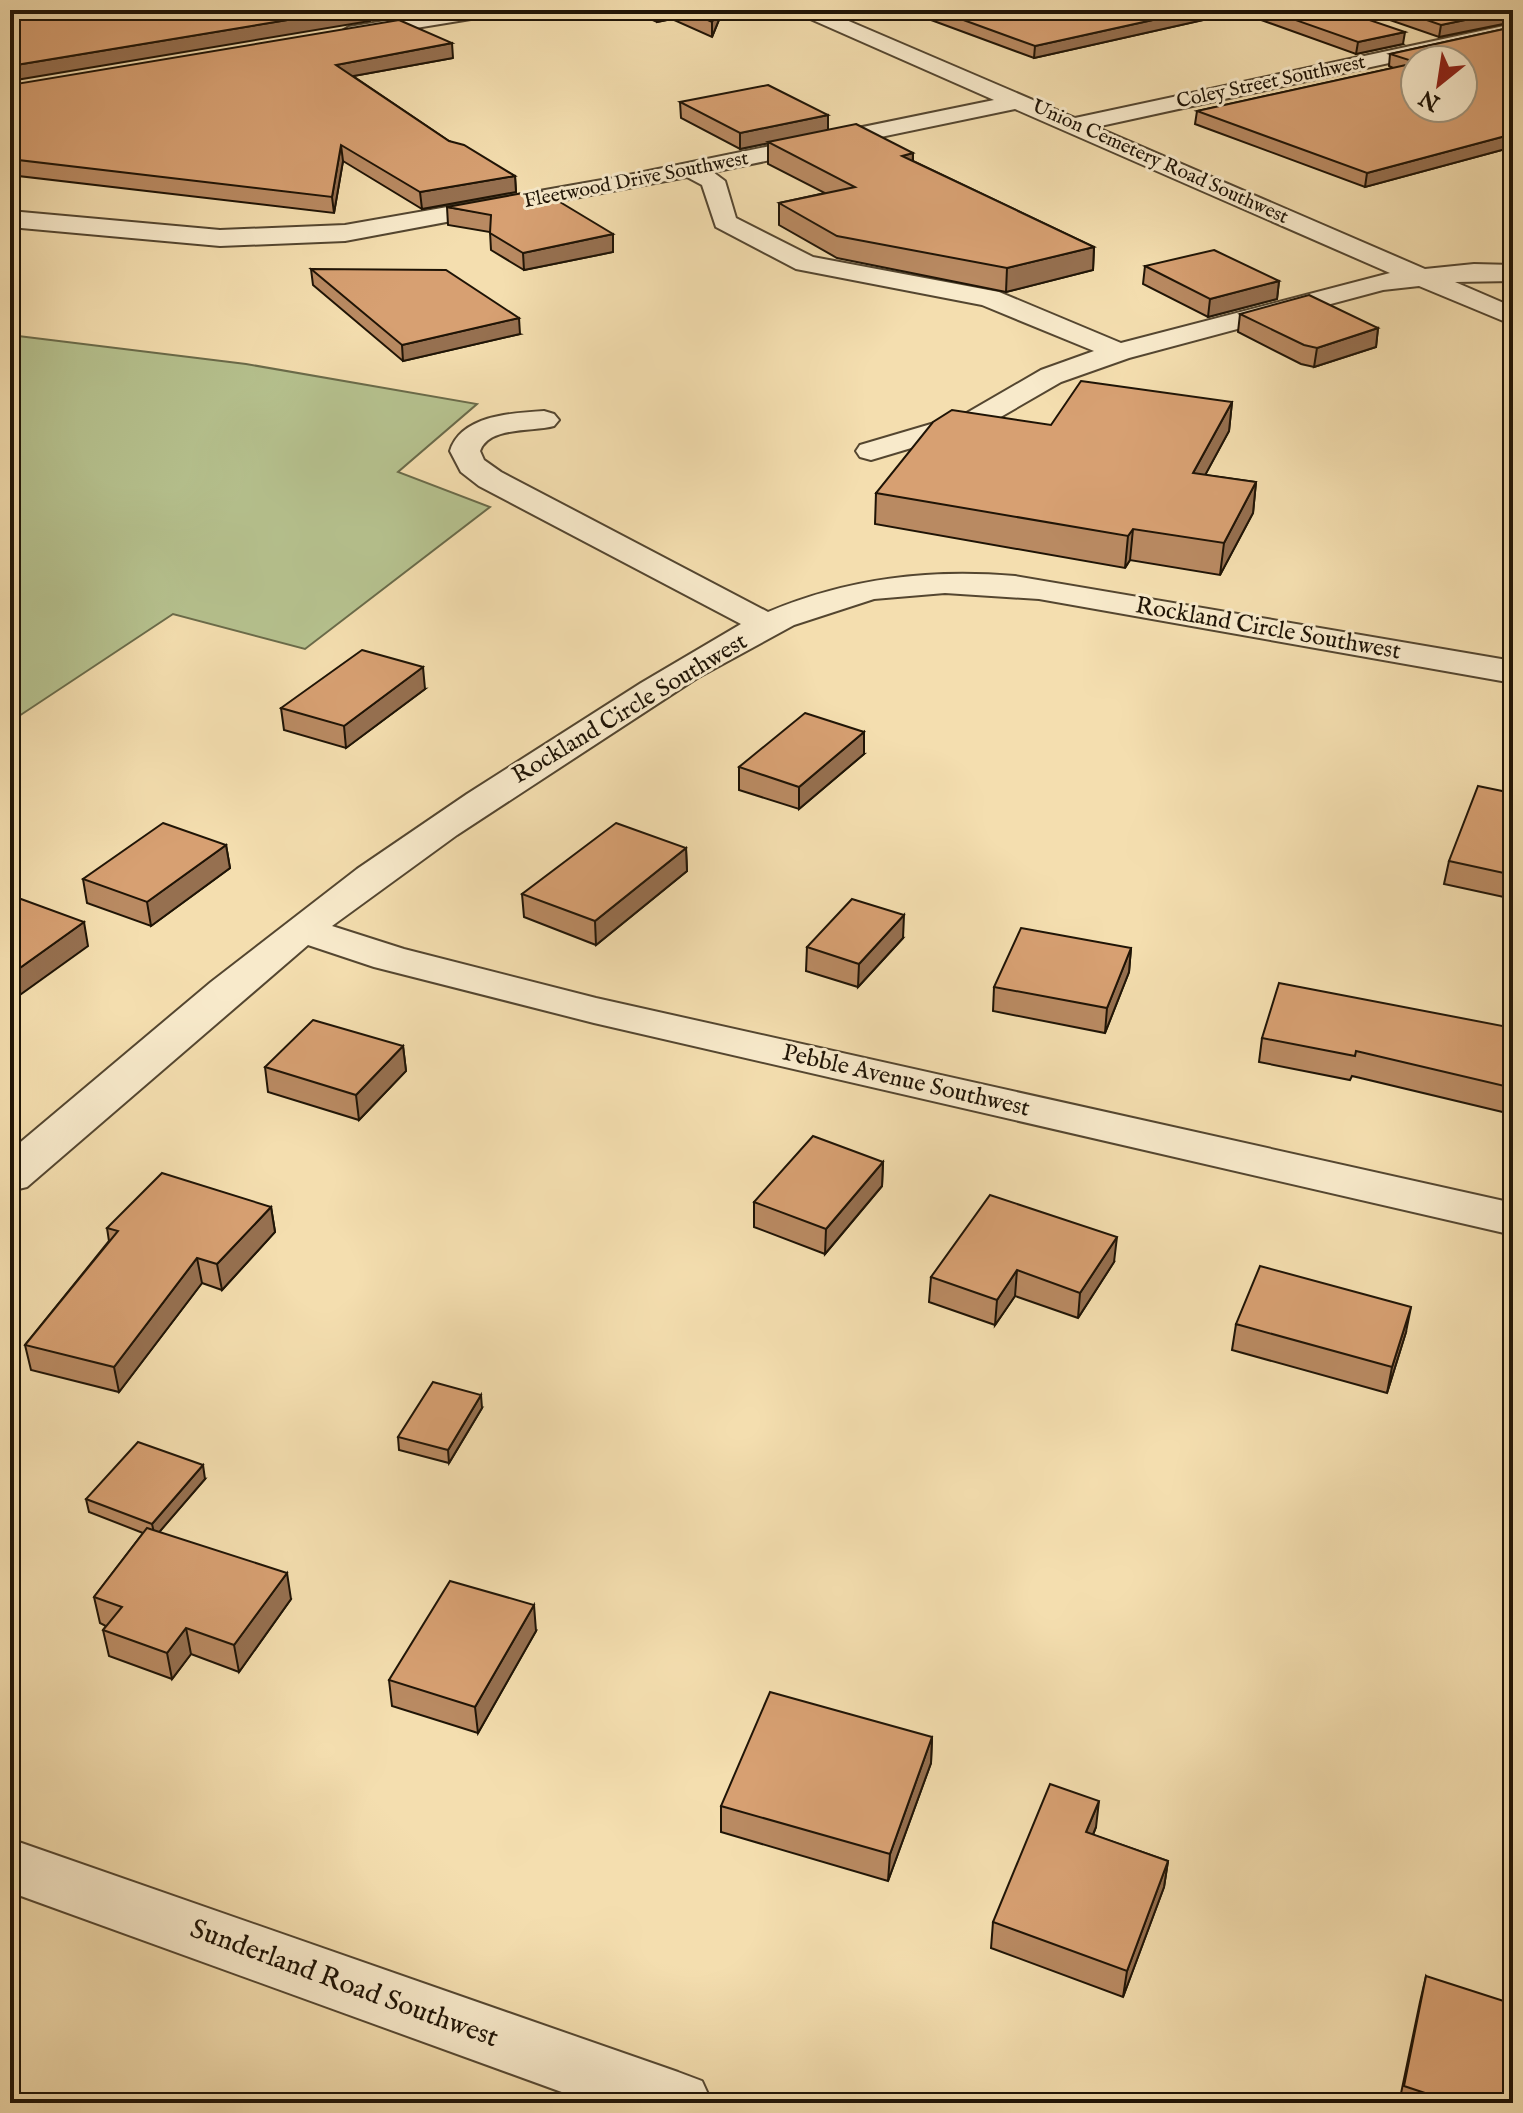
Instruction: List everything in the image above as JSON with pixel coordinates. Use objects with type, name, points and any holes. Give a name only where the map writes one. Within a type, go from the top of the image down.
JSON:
[{"type":"street","points":[[335,36],[489,10]]},
{"type":"street","name":"Union Cemetery Road Southwest","points":[[806,10],[1513,317]]},
{"type":"street","name":"Coley Street Southwest","points":[[1446,44],[1513,30]]},
{"type":"street","points":[[1402,34],[1431,44]]},
{"type":"street","name":"Coley Street Southwest","points":[[1075,125],[1399,54]]},
{"type":"street","name":"Fleetwood Drive Southwest","points":[[10,219],[185,236],[294,237],[386,228],[1020,101]]},
{"type":"street","points":[[860,134],[899,152]]},
{"type":"street","points":[[690,169],[713,181],[725,222],[805,263],[989,298],[1119,352]]},
{"type":"street","points":[[871,451],[975,420],[1051,376],[1119,352],[1382,282],[1474,272],[1513,273]]},
{"type":"street","points":[[544,420],[515,421],[480,432],[469,441],[466,451],[469,462],[490,479],[770,626]]},
{"type":"street","name":"Rockland Circle Southwest","points":[[10,1176],[302,930],[480,801],[677,675],[810,607],[875,589],[950,581],[986,582],[1055,591],[1513,672]]},
{"type":"street","name":"Pebble Avenue Southwest","points":[[302,930],[389,958],[594,1010],[1513,1219]]},
{"type":"street","name":"Sunderland Road Southwest","points":[[10,1865],[678,2103]]},
{"type":"green space","points":[[10,335],[246,364],[477,404],[398,472],[490,507],[305,649],[173,614],[10,722]]},
{"type":"building","points":[[10,10],[348,10],[10,66]]},
{"type":"building","points":[[685,10],[717,10],[712,22]]},
{"type":"building","points":[[936,10],[1198,10],[1035,46]]},
{"type":"building","points":[[1267,10],[1340,10],[1405,32],[1358,42]]},
{"type":"building","points":[[1398,10],[1513,10],[1441,25]]},
{"type":"building","points":[[399,20],[452,43],[336,65],[449,141],[464,145],[515,176],[420,192],[341,145],[332,197],[10,159],[10,85]]},
{"type":"building","points":[[1513,27],[1513,86],[1510,87],[1513,88],[1513,134],[1367,173],[1197,111],[1399,67],[1399,124],[1479,124],[1479,44],[1436,44]]},
{"type":"building","points":[[768,85],[828,115],[740,133],[680,102]]},
{"type":"building","points":[[856,124],[913,153],[902,156],[1094,247],[1007,268],[837,236],[779,203],[855,187],[768,142]]},
{"type":"building","points":[[540,190],[613,234],[523,253],[490,233],[491,215],[447,207]]},
{"type":"building","points":[[1214,250],[1279,281],[1210,299],[1145,266]]},
{"type":"building","points":[[311,269],[446,270],[519,318],[402,345]]},
{"type":"building","points":[[1309,295],[1378,328],[1317,348],[1304,345],[1240,314]]},
{"type":"building","points":[[1081,381],[1232,402],[1193,473],[1256,482],[1224,543],[1133,529],[1128,536],[876,493],[933,422],[952,410],[1051,425]]},
{"type":"building","points":[[362,650],[423,667],[344,726],[281,708]]},
{"type":"building","points":[[805,713],[864,732],[799,787],[739,767]]},
{"type":"building","points":[[1478,786],[1512,793],[1513,787],[1513,875],[1449,861]]},
{"type":"building","points":[[163,823],[226,845],[147,902],[83,879]]},
{"type":"building","points":[[616,823],[686,848],[595,921],[522,894]]},
{"type":"building","points":[[21,899],[84,922],[10,975],[10,907]]},
{"type":"building","points":[[852,899],[904,915],[859,964],[807,947]]},
{"type":"building","points":[[1021,928],[1131,948],[1107,1008],[994,987]]},
{"type":"building","points":[[1279,983],[1513,1028],[1513,1088],[1356,1051],[1355,1056],[1262,1038]]},
{"type":"building","points":[[313,1020],[403,1046],[356,1095],[265,1067]]},
{"type":"building","points":[[813,1136],[883,1162],[826,1229],[754,1202]]},
{"type":"building","points":[[162,1173],[271,1207],[217,1264],[197,1258],[114,1367],[25,1345],[118,1231],[107,1228]]},
{"type":"building","points":[[990,1195],[1117,1237],[1080,1293],[1017,1270],[997,1300],[931,1277]]},
{"type":"building","points":[[1260,1266],[1411,1307],[1392,1367],[1236,1324]]},
{"type":"building","points":[[433,1382],[481,1395],[448,1450],[398,1437]]},
{"type":"building","points":[[138,1442],[203,1465],[152,1524],[86,1499]]},
{"type":"building","points":[[147,1528],[287,1573],[234,1645],[186,1628],[167,1653],[103,1630],[122,1607],[94,1597]]},
{"type":"building","points":[[450,1581],[534,1605],[475,1707],[389,1680]]},
{"type":"building","points":[[770,1692],[932,1737],[890,1854],[721,1806]]},
{"type":"building","points":[[1050,1784],[1099,1801],[1086,1832],[1168,1861],[1127,1971],[993,1922]]},
{"type":"building","points":[[1426,1976],[1513,2004],[1513,2103],[1455,2103],[1404,2086]]}]
